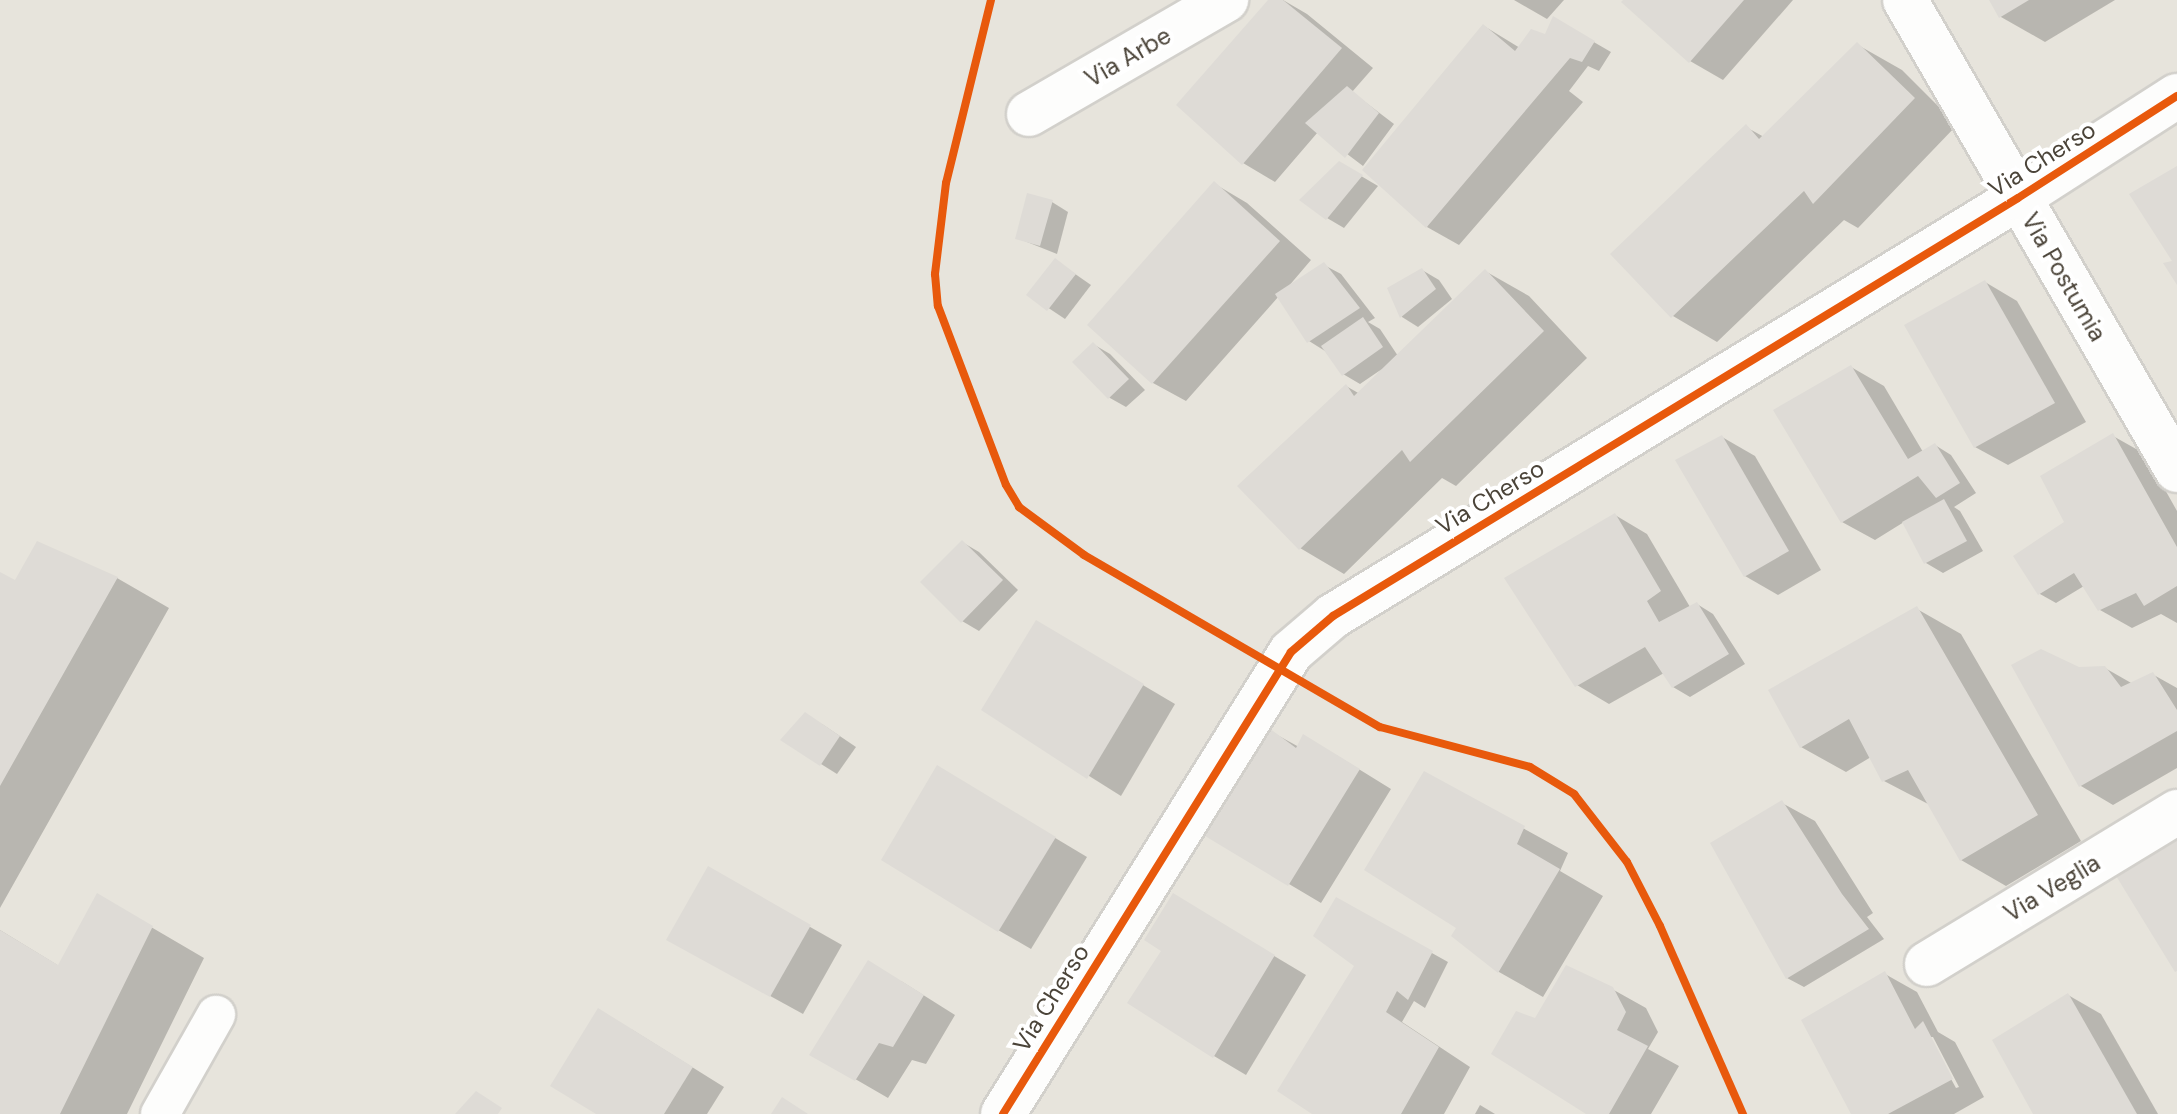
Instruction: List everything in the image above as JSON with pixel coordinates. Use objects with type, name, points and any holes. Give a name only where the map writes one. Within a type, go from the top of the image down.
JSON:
[{"type":"street","name":"Via Arbe","points":[[1029,114],[1226,0]]},
{"type":"street","name":"Via Postumia","points":[[1905,0],[2177,470]]},
{"type":"street","name":"Via Cherso","points":[[1003,1114],[1291,652],[1333,616],[2018,198],[2177,96]]},
{"type":"street","name":"Via Veglia","points":[[1927,964],[2177,812]]},
{"type":"lane","points":[[160,1114],[216,1015]]},
{"type":"shaded area","points":[[0,0],[2177,0],[2177,1114],[0,1114]]},
{"type":"building","points":[[1268,0],[1283,0],[1342,48],[1242,165],[1176,105]]},
{"type":"building","points":[[1744,0],[1689,63],[1621,2]]},
{"type":"building","points":[[1989,0],[2029,0],[1999,18]]},
{"type":"building","points":[[1553,16],[1595,41],[1582,62],[1570,58],[1426,228],[1362,170],[1483,24],[1515,51],[1531,29],[1545,34]]},
{"type":"building","points":[[1857,42],[1915,98],[1813,204],[1804,191],[1671,318],[1610,254],[1746,124],[1759,139]]},
{"type":"building","points":[[1347,86],[1379,113],[1345,158],[1305,123]]},
{"type":"building","points":[[1339,161],[1363,175],[1326,220],[1299,200]]},
{"type":"building","points":[[2177,166],[2177,285],[2163,263],[2172,261],[2129,194]]},
{"type":"building","points":[[1214,181],[1280,241],[1152,384],[1087,325]]},
{"type":"building","points":[[1027,193],[1053,200],[1040,246],[1015,239]]},
{"type":"building","points":[[1055,258],[1076,274],[1047,311],[1026,295]]},
{"type":"building","points":[[1324,262],[1360,308],[1307,343],[1275,294]]},
{"type":"building","points":[[1422,268],[1436,289],[1400,318],[1387,288]]},
{"type":"building","points":[[1485,269],[1544,331],[1410,462],[1402,450],[1299,550],[1237,486],[1346,384],[1354,396]]},
{"type":"building","points":[[1985,280],[2055,403],[1974,448],[1904,325]]},
{"type":"building","points":[[1363,317],[1383,347],[1342,376],[1321,346]]},
{"type":"building","points":[[1093,342],[1129,379],[1108,399],[1072,362]]},
{"type":"building","points":[[1851,365],[1908,459],[1935,443],[1960,483],[1936,498],[1918,476],[1841,523],[1773,410]]},
{"type":"building","points":[[2113,433],[2177,547],[2177,586],[2144,606],[2136,593],[2098,611],[2074,573],[2038,595],[2013,556],[2064,522],[2040,476]]},
{"type":"building","points":[[1722,435],[1789,551],[1744,577],[1675,460]]},
{"type":"building","points":[[1944,499],[1967,541],[1924,564],[1902,522]]},
{"type":"building","points":[[1615,513],[1661,591],[1647,601],[1659,622],[1697,602],[1729,654],[1672,688],[1645,647],[1575,687],[1504,578]]},
{"type":"building","points":[[962,540],[1003,580],[961,623],[920,582]]},
{"type":"building","points":[[37,541],[118,577],[0,786],[0,572],[15,580]]},
{"type":"building","points":[[1917,606],[2038,815],[1960,861],[1908,770],[1882,782],[1849,719],[1800,748],[1768,690]]},
{"type":"building","points":[[1036,620],[1144,684],[1087,779],[981,710]]},
{"type":"building","points":[[2041,649],[2079,667],[2105,666],[2121,687],[2153,672],[2177,710],[2177,731],[2079,787],[2011,665]]},
{"type":"building","points":[[805,712],[840,736],[820,766],[780,740]]},
{"type":"building","points":[[1269,728],[1296,748],[1303,734],[1360,769],[1288,886],[1205,836]]},
{"type":"building","points":[[937,765],[1056,837],[998,932],[881,860]]},
{"type":"building","points":[[1424,771],[1525,826],[1517,844],[1560,869],[1498,973],[1451,936],[1456,928],[1364,870]]},
{"type":"building","points":[[1782,800],[1842,894],[1869,929],[1786,979],[1710,843]]},
{"type":"building","points":[[2177,826],[2177,971],[2175,972],[2110,866]]},
{"type":"building","points":[[708,866],[811,925],[770,997],[666,940]]},
{"type":"building","points":[[97,893],[153,926],[60,1114],[0,1114],[0,930],[58,965]]},
{"type":"building","points":[[1173,893],[1275,955],[1213,1058],[1127,1003],[1161,951],[1144,940]]},
{"type":"building","points":[[1336,897],[1433,951],[1408,1000],[1397,991],[1386,1012],[1439,1047],[1401,1114],[1312,1114],[1277,1091],[1354,966],[1313,936]]},
{"type":"building","points":[[868,960],[924,995],[893,1047],[879,1043],[855,1081],[809,1055]]},
{"type":"building","points":[[1566,965],[1613,987],[1626,1012],[1617,1030],[1648,1046],[1609,1114],[1586,1114],[1491,1054],[1516,1011],[1535,1018]]},
{"type":"building","points":[[1885,971],[1915,1029],[1923,1021],[1953,1079],[1888,1114],[1851,1114],[1801,1020]]},
{"type":"building","points":[[2068,993],[2137,1114],[2033,1114],[1992,1040]]},
{"type":"building","points":[[598,1008],[693,1067],[664,1114],[596,1114],[550,1086]]},
{"type":"building","points":[[476,1091],[502,1108],[498,1114],[455,1114]]},
{"type":"building","points":[[782,1097],[808,1114],[771,1114]]},
{"type":"cycle path","points":[[991,0],[946,183],[935,274],[938,306],[1006,485],[1019,507],[1084,555],[1380,727],[1530,767],[1574,794],[1627,862],[1660,926],[1743,1114]]},
{"type":"cycle path","points":[[1003,1114],[1291,652],[1333,616],[2018,198],[2177,96]]}]
